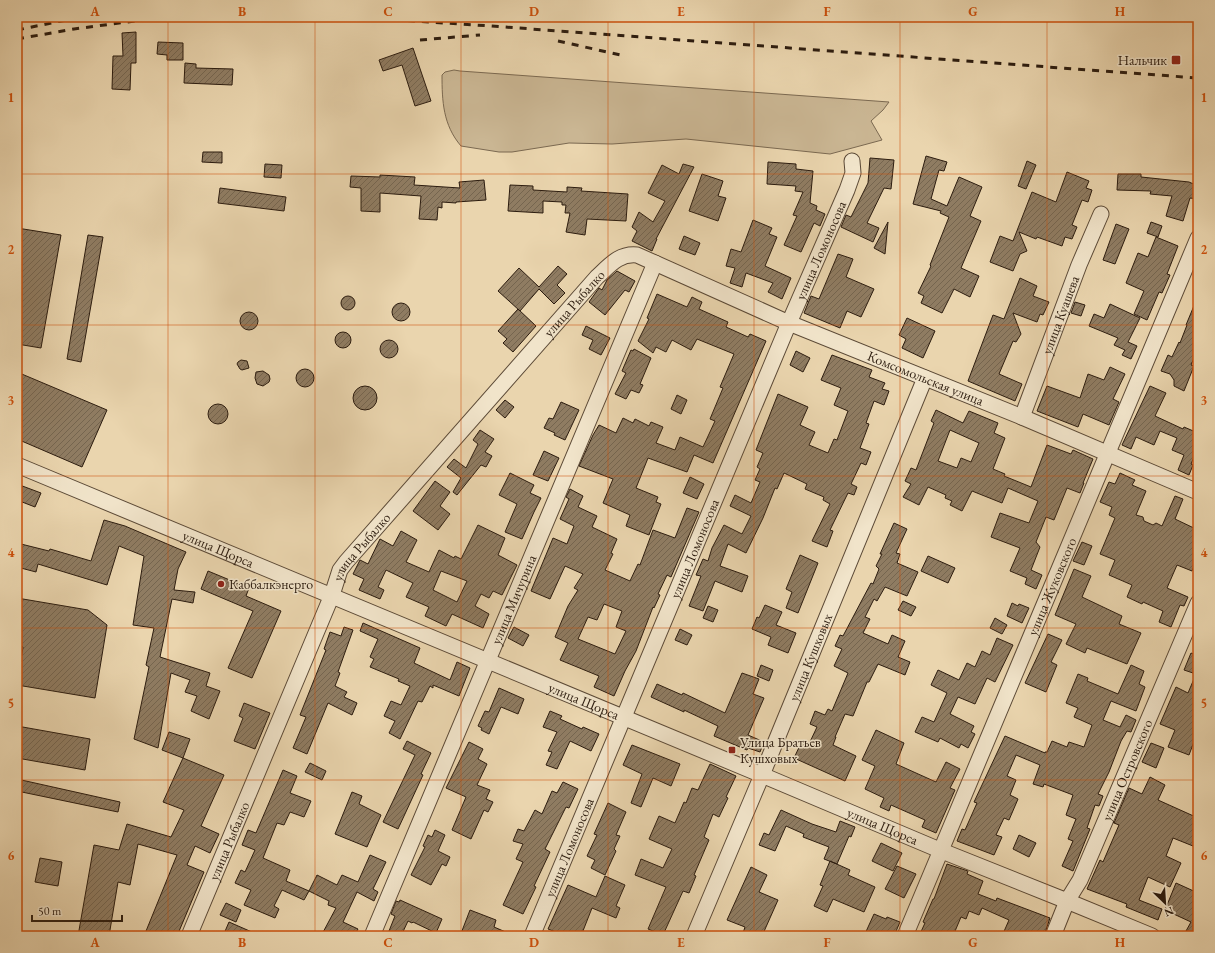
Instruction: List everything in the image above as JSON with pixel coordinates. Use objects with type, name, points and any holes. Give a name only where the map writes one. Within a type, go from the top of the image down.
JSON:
[{"type":"street","name":"улица Ломоносова","points":[[532,936],[625,718],[789,323],[847,190],[853,173],[852,161]]},
{"type":"street","name":"улица Куашева","points":[[1022,417],[1079,265],[1101,214]]},
{"type":"street","name":"улица Жуковского","points":[[905,936],[942,851],[1198,238]]},
{"type":"street","name":"улица Рыбалко","points":[[189,936],[332,595],[340,570],[597,277],[616,259],[625,255],[637,255],[655,263]]},
{"type":"street","name":"Комсомольская улица","points":[[655,263],[789,323],[1022,417],[1198,492]]},
{"type":"street","name":"улица Мичурина","points":[[372,936],[655,263]]},
{"type":"street","name":"улица Кушховых","points":[[694,936],[762,775],[925,378]]},
{"type":"street","name":"улица Щорса","points":[[17,465],[332,595],[942,851],[1152,936]]},
{"type":"street","name":"улица Островского","points":[[1053,936],[1067,901],[1080,880],[1198,603]]},
{"type":"shaded area","points":[[454,70],[889,102],[871,121],[882,140],[830,154],[686,139],[612,144],[569,143],[512,152],[499,152],[461,146],[450,130],[443,103],[442,75],[445,72]]},
{"type":"building","points":[[136,32],[136,63],[131,63],[130,90],[112,89],[113,56],[123,56],[122,33]]},
{"type":"building","points":[[158,42],[183,43],[183,60],[167,60],[167,55],[157,54]]},
{"type":"building","points":[[413,48],[431,101],[415,106],[402,65],[383,71],[379,60]]},
{"type":"building","points":[[185,63],[196,64],[196,68],[233,69],[232,85],[184,83]]},
{"type":"building","points":[[203,152],[222,152],[222,163],[202,162]]},
{"type":"building","points":[[926,156],[947,162],[944,171],[939,170],[931,199],[947,206],[959,177],[982,187],[970,216],[981,221],[961,268],[979,276],[970,297],[954,289],[942,313],[921,303],[924,296],[918,293],[931,266],[930,265],[949,217],[940,213],[941,211],[913,204]]},
{"type":"building","points":[[870,158],[894,160],[891,189],[884,188],[867,223],[879,228],[873,242],[841,227],[846,215],[851,217],[868,183]]},
{"type":"building","points":[[1027,161],[1036,165],[1026,189],[1018,186]]},
{"type":"building","points":[[768,162],[796,164],[796,169],[813,171],[810,203],[817,206],[816,210],[825,214],[820,226],[814,223],[801,252],[784,245],[797,216],[793,215],[803,192],[795,191],[796,186],[767,184]]},
{"type":"building","points":[[265,164],[282,165],[281,178],[264,177]]},
{"type":"building","points":[[683,164],[694,167],[656,239],[652,251],[632,241],[637,231],[632,227],[639,212],[653,222],[665,201],[648,193],[662,165],[679,174]]},
{"type":"building","points":[[1067,172],[1089,181],[1086,188],[1092,190],[1088,202],[1082,200],[1072,225],[1077,227],[1072,239],[1065,237],[1062,246],[1037,237],[1036,239],[1019,232],[1027,251],[1020,254],[1013,271],[990,262],[1000,236],[1013,241],[1032,192],[1056,202]]},
{"type":"building","points":[[702,174],[723,181],[718,196],[726,198],[718,221],[689,211]]},
{"type":"building","points":[[1118,174],[1141,174],[1141,177],[1189,182],[1198,186],[1198,199],[1190,198],[1183,221],[1166,216],[1172,196],[1150,194],[1151,191],[1117,190]]},
{"type":"building","points":[[380,175],[415,177],[414,185],[460,188],[459,182],[484,180],[486,200],[456,203],[442,202],[442,208],[438,207],[437,220],[419,219],[421,196],[380,193],[380,212],[361,211],[361,188],[350,187],[351,176],[380,177]]},
{"type":"building","points":[[510,185],[533,186],[533,190],[567,192],[567,187],[582,188],[581,191],[628,194],[626,221],[587,219],[585,235],[566,232],[570,213],[565,213],[566,205],[562,205],[562,202],[543,201],[543,213],[508,211]]},
{"type":"building","points":[[220,188],[286,197],[284,211],[218,203]]},
{"type":"building","points":[[753,220],[772,228],[769,234],[777,237],[765,266],[791,278],[782,299],[768,292],[773,283],[746,273],[742,287],[730,283],[735,268],[726,266],[731,249],[741,252]]},
{"type":"building","points":[[888,222],[885,254],[874,248]]},
{"type":"building","points":[[1151,222],[1162,226],[1158,237],[1147,233]]},
{"type":"building","points":[[1116,224],[1129,229],[1115,264],[1103,260]]},
{"type":"building","points":[[17,228],[61,235],[41,348],[17,344]]},
{"type":"building","points":[[88,235],[103,237],[81,362],[67,359]]},
{"type":"building","points":[[684,236],[700,243],[695,255],[679,249]]},
{"type":"building","points":[[1156,237],[1178,246],[1167,274],[1170,275],[1162,293],[1159,292],[1147,320],[1134,314],[1144,291],[1126,283],[1138,253],[1148,257]]},
{"type":"building","points":[[838,254],[853,259],[846,277],[874,289],[861,317],[847,311],[840,328],[804,313],[811,296],[819,299]]},
{"type":"building","points":[[558,266],[567,274],[557,285],[565,293],[554,304],[539,289],[520,311],[498,291],[519,268],[539,287]]},
{"type":"building","points":[[617,271],[635,281],[629,292],[625,290],[605,315],[589,302],[599,288],[602,290],[607,280]]},
{"type":"building","points":[[1020,278],[1037,286],[1033,296],[1049,302],[1043,315],[1040,314],[1037,322],[1013,313],[1021,334],[1016,342],[1013,341],[999,374],[1022,384],[1015,401],[968,381],[993,315],[1004,319]]},
{"type":"building","points":[[657,294],[687,307],[692,297],[702,302],[699,309],[728,322],[726,327],[748,337],[750,334],[766,341],[713,463],[694,455],[687,472],[648,458],[636,488],[658,497],[656,502],[661,504],[649,535],[626,526],[630,515],[603,503],[613,479],[579,466],[593,435],[599,425],[616,433],[623,418],[633,423],[635,419],[649,426],[651,422],[663,427],[656,443],[675,450],[680,437],[703,447],[715,421],[710,419],[723,388],[720,387],[734,354],[697,339],[691,350],[672,340],[666,352],[656,347],[653,353],[638,341],[649,319],[647,318]]},
{"type":"building","points":[[345,296],[351,296],[355,300],[355,306],[351,310],[345,310],[341,306],[341,300]]},
{"type":"building","points":[[1198,296],[1198,349],[1191,365],[1194,366],[1184,391],[1174,386],[1174,380],[1170,374],[1161,371],[1168,355],[1172,357],[1179,342],[1180,343]]},
{"type":"building","points":[[1075,302],[1085,305],[1081,316],[1071,313]]},
{"type":"building","points":[[401,303],[407,306],[410,312],[407,318],[401,321],[395,318],[392,312],[395,306]]},
{"type":"building","points":[[1110,304],[1140,318],[1128,342],[1137,346],[1131,359],[1122,355],[1125,350],[1114,345],[1118,338],[1089,326],[1094,314],[1104,318]]},
{"type":"building","points":[[518,309],[536,326],[513,352],[503,343],[507,339],[498,331]]},
{"type":"building","points":[[249,312],[255,315],[258,321],[255,327],[249,330],[243,327],[240,321],[243,315]]},
{"type":"building","points":[[907,318],[935,331],[923,358],[902,348],[906,339],[899,335]]},
{"type":"building","points":[[586,326],[610,338],[601,355],[589,349],[593,340],[582,335]]},
{"type":"building","points":[[343,332],[350,337],[351,340],[346,347],[343,348],[336,343],[335,340],[340,333]]},
{"type":"building","points":[[385,340],[393,340],[398,345],[396,356],[393,358],[385,358],[380,353],[380,345]]},
{"type":"building","points":[[634,349],[651,358],[640,384],[643,385],[639,393],[631,390],[626,399],[615,394],[626,373],[622,371],[631,350],[633,351]]},
{"type":"building","points":[[796,351],[810,358],[803,372],[790,365]]},
{"type":"building","points":[[832,355],[872,370],[869,377],[885,383],[882,389],[889,391],[884,405],[874,401],[866,423],[869,424],[860,448],[871,452],[866,465],[861,463],[851,484],[857,487],[854,495],[848,493],[830,530],[833,531],[827,547],[812,541],[830,504],[823,500],[824,497],[805,489],[807,484],[784,473],[777,489],[775,488],[763,518],[746,553],[728,544],[720,566],[748,576],[742,592],[715,581],[703,611],[689,606],[701,576],[696,575],[703,559],[708,561],[712,548],[724,525],[742,534],[751,516],[730,506],[735,495],[751,503],[760,482],[755,480],[760,469],[757,467],[763,453],[756,450],[778,394],[808,407],[800,425],[815,432],[809,445],[828,453],[834,439],[837,440],[848,411],[834,405],[841,388],[821,380]]},
{"type":"building","points":[[241,360],[247,361],[249,368],[242,370],[240,369],[237,364]]},
{"type":"building","points":[[1110,367],[1125,374],[1113,399],[1119,402],[1109,425],[1083,414],[1078,427],[1037,411],[1047,386],[1080,398],[1088,374],[1104,380]]},
{"type":"building","points":[[305,369],[311,372],[314,378],[311,384],[305,387],[299,384],[296,378],[299,372]]},
{"type":"building","points":[[263,371],[269,375],[270,379],[269,382],[263,386],[257,384],[255,378],[256,372]]},
{"type":"building","points":[[17,372],[107,410],[82,467],[17,439]]},
{"type":"building","points":[[365,386],[370,387],[376,393],[376,403],[370,409],[365,410],[360,409],[354,403],[353,398],[354,393],[360,387]]},
{"type":"building","points":[[1150,386],[1166,393],[1155,416],[1183,429],[1184,427],[1198,433],[1198,448],[1191,464],[1193,465],[1189,475],[1178,470],[1184,455],[1172,450],[1177,438],[1160,431],[1154,445],[1136,437],[1131,449],[1122,445]]},
{"type":"building","points":[[677,395],[687,400],[681,414],[671,409]]},
{"type":"building","points":[[505,400],[514,407],[505,418],[496,410]]},
{"type":"building","points":[[561,402],[579,410],[565,440],[544,428],[549,418],[553,419]]},
{"type":"building","points":[[218,404],[225,407],[228,414],[225,421],[218,424],[211,421],[208,414],[211,407]]},
{"type":"building","points":[[936,410],[963,423],[969,411],[998,423],[994,433],[1005,438],[993,469],[1005,474],[1004,476],[1031,487],[1047,445],[1071,454],[1073,450],[1093,459],[1080,493],[1067,488],[1054,520],[1046,517],[1036,542],[1040,547],[1031,570],[1042,575],[1036,589],[1025,584],[1027,578],[1010,571],[1020,548],[991,537],[1000,513],[1029,523],[1038,501],[1008,488],[1002,503],[972,491],[962,511],[950,505],[952,501],[945,498],[946,495],[928,487],[919,505],[903,497],[911,484],[905,481],[911,468],[916,470],[934,423],[931,421]],"holes":[[[950,430],[979,443],[971,462],[961,458],[957,468],[938,461]]]},
{"type":"building","points":[[480,430],[494,439],[485,452],[492,456],[486,467],[481,465],[457,495],[453,492],[461,478],[447,467],[454,459],[466,468],[478,444],[473,440]]},
{"type":"building","points":[[544,451],[559,458],[548,481],[533,475]]},
{"type":"building","points":[[510,473],[534,485],[530,493],[541,498],[522,539],[505,532],[517,504],[499,495]]},
{"type":"building","points":[[1120,473],[1135,480],[1132,485],[1146,491],[1136,515],[1143,517],[1144,521],[1153,525],[1156,523],[1162,526],[1175,496],[1183,499],[1175,519],[1198,530],[1198,556],[1192,571],[1177,565],[1167,588],[1188,597],[1184,606],[1180,605],[1171,627],[1159,622],[1163,611],[1127,597],[1132,585],[1109,575],[1115,560],[1100,554],[1115,518],[1109,515],[1112,507],[1100,502],[1109,482],[1115,484]]},
{"type":"building","points":[[690,477],[704,484],[697,499],[683,493]]},
{"type":"building","points":[[435,481],[450,492],[440,506],[450,514],[438,530],[413,511]]},
{"type":"building","points":[[17,484],[41,493],[35,507],[17,500]]},
{"type":"building","points":[[570,489],[583,496],[578,507],[597,516],[592,527],[617,539],[611,553],[613,554],[605,570],[630,581],[638,564],[640,565],[653,530],[675,538],[687,508],[699,512],[671,577],[667,575],[658,594],[660,595],[654,608],[653,607],[636,651],[614,696],[594,687],[599,676],[560,660],[568,643],[555,637],[568,606],[578,590],[574,588],[583,574],[565,566],[550,599],[531,591],[553,538],[567,544],[574,526],[560,519],[569,499],[566,497]],"holes":[[[604,604],[622,611],[616,627],[626,631],[615,654],[578,639],[588,617],[597,620]]]},
{"type":"building","points":[[104,520],[125,526],[186,552],[178,569],[174,590],[195,592],[193,603],[172,599],[160,657],[210,673],[206,686],[220,691],[209,719],[191,711],[197,696],[185,692],[190,680],[171,673],[158,748],[134,739],[149,667],[146,665],[154,628],[133,625],[144,556],[119,546],[107,585],[38,564],[36,572],[17,567],[17,543],[49,551],[50,549],[91,561]]},
{"type":"building","points":[[894,523],[907,529],[896,553],[900,554],[897,563],[918,572],[907,596],[885,587],[877,601],[874,599],[865,617],[870,619],[863,633],[888,644],[892,635],[905,641],[898,657],[910,662],[905,675],[878,664],[869,682],[867,682],[853,716],[845,714],[833,745],[856,756],[845,781],[794,758],[802,741],[809,744],[817,727],[810,724],[815,711],[825,715],[828,709],[832,711],[848,673],[834,666],[842,649],[835,646],[840,635],[843,636],[871,583],[873,584],[879,569],[876,566],[882,554],[880,554]]},
{"type":"building","points":[[478,525],[505,538],[498,555],[517,565],[502,595],[493,591],[489,598],[481,594],[475,606],[489,614],[483,628],[452,614],[446,626],[425,616],[429,607],[406,597],[413,583],[386,570],[378,587],[384,590],[380,599],[359,590],[364,579],[353,574],[360,560],[368,564],[380,539],[393,546],[401,531],[417,540],[406,562],[429,572],[439,550],[454,558],[455,556],[461,559]],"holes":[[[441,571],[467,581],[457,602],[433,590]]]},
{"type":"building","points":[[1082,542],[1092,546],[1084,565],[1073,561]]},
{"type":"building","points":[[800,555],[818,563],[798,613],[786,608],[792,592],[786,589]]},
{"type":"building","points":[[928,556],[955,568],[948,583],[921,571]]},
{"type":"building","points":[[1074,569],[1091,576],[1082,597],[1122,616],[1119,624],[1141,633],[1127,664],[1087,648],[1085,653],[1066,644],[1076,624],[1055,615]]},
{"type":"building","points":[[208,571],[249,588],[246,596],[281,611],[252,678],[228,668],[253,611],[201,589]]},
{"type":"building","points":[[17,598],[88,610],[107,625],[95,698],[17,685],[23,647],[17,646]]},
{"type":"building","points":[[903,601],[916,607],[911,616],[898,610]]},
{"type":"building","points":[[1012,603],[1029,608],[1022,623],[1007,616]]},
{"type":"building","points":[[765,605],[782,612],[776,625],[796,633],[788,653],[768,645],[771,637],[752,629],[757,617],[759,618]]},
{"type":"building","points":[[708,606],[718,610],[713,622],[703,618]]},
{"type":"building","points":[[995,618],[1007,625],[1002,634],[990,628]]},
{"type":"building","points":[[363,623],[420,648],[414,663],[450,680],[457,662],[470,668],[459,696],[433,685],[433,688],[430,686],[422,702],[418,701],[400,739],[389,733],[395,721],[384,716],[391,701],[401,705],[410,686],[398,681],[399,679],[370,667],[374,659],[370,657],[378,639],[360,631]]},
{"type":"building","points":[[344,627],[353,630],[338,672],[340,673],[335,686],[347,692],[344,697],[357,703],[352,715],[328,703],[307,754],[293,748],[306,717],[300,715],[326,650],[324,649],[330,632],[341,636]]},
{"type":"building","points":[[514,627],[529,635],[523,646],[508,638]]},
{"type":"building","points":[[680,629],[692,635],[687,645],[675,640]]},
{"type":"building","points":[[1048,634],[1062,640],[1051,662],[1057,665],[1046,692],[1025,683]]},
{"type":"building","points":[[997,638],[1013,645],[995,682],[987,678],[975,704],[958,697],[950,714],[974,726],[971,732],[975,734],[968,748],[961,744],[959,748],[940,738],[938,742],[915,732],[922,717],[934,722],[947,693],[931,685],[938,670],[959,680],[967,663],[975,667],[982,651],[990,655]]},
{"type":"building","points":[[1191,653],[1198,656],[1198,740],[1195,739],[1189,755],[1168,747],[1175,730],[1160,724],[1176,687],[1188,693],[1196,674],[1184,670]]},
{"type":"building","points":[[761,665],[773,670],[769,681],[757,676]]},
{"type":"building","points":[[1131,665],[1144,671],[1139,684],[1145,687],[1136,711],[1111,701],[1103,720],[1120,727],[1126,715],[1136,720],[1131,732],[1127,731],[1121,741],[1109,772],[1098,794],[1103,796],[1099,806],[1095,805],[1087,828],[1090,829],[1073,871],[1062,866],[1073,841],[1068,839],[1076,819],[1066,815],[1073,795],[1044,784],[1043,787],[1033,784],[1040,765],[1016,755],[1007,776],[1016,780],[1010,795],[1018,799],[1009,820],[1004,818],[996,835],[1002,837],[994,855],[957,841],[962,829],[965,830],[977,803],[974,802],[1005,736],[1045,753],[1047,752],[1052,741],[1067,747],[1069,742],[1084,747],[1092,725],[1074,717],[1078,708],[1066,703],[1078,674],[1088,678],[1087,681],[1118,694]]},
{"type":"building","points":[[742,673],[759,679],[753,694],[764,698],[748,735],[764,742],[760,752],[748,748],[747,750],[714,736],[718,726],[651,697],[657,684],[682,695],[683,693],[725,713]]},
{"type":"building","points":[[499,688],[524,699],[518,714],[501,707],[489,734],[481,730],[482,728],[478,726],[485,711],[489,712]]},
{"type":"building","points":[[244,703],[270,713],[255,749],[234,741],[243,718],[239,716]]},
{"type":"building","points":[[550,711],[562,716],[560,719],[582,729],[583,727],[599,734],[591,751],[570,741],[557,769],[546,765],[552,752],[548,751],[557,732],[543,727]]},
{"type":"building","points":[[17,726],[90,739],[85,770],[17,758]]},
{"type":"building","points":[[876,730],[904,743],[896,764],[936,782],[946,762],[960,769],[950,788],[955,790],[936,833],[922,827],[925,820],[891,805],[889,811],[880,807],[884,798],[865,789],[875,766],[862,760]]},
{"type":"building","points":[[169,732],[190,739],[183,758],[162,750]]},
{"type":"building","points":[[407,741],[431,753],[421,774],[423,775],[398,829],[383,822],[415,755],[403,749]]},
{"type":"building","points":[[469,742],[483,749],[478,759],[487,764],[477,785],[490,790],[486,799],[493,802],[488,812],[484,810],[471,839],[452,830],[466,797],[446,788]]},
{"type":"building","points":[[1151,743],[1164,748],[1156,768],[1142,762]]},
{"type":"building","points":[[632,745],[680,764],[671,786],[653,778],[641,807],[631,803],[642,774],[623,765]]},
{"type":"building","points":[[183,758],[224,775],[201,826],[219,834],[210,853],[195,846],[187,865],[204,872],[177,936],[144,936],[177,855],[138,844],[130,885],[118,882],[109,936],[78,936],[94,845],[119,850],[127,824],[171,837],[184,810],[163,802]]},
{"type":"building","points":[[310,763],[326,771],[322,780],[305,772]]},
{"type":"building","points":[[710,764],[736,776],[719,817],[713,814],[704,837],[709,840],[694,875],[696,876],[689,893],[683,891],[663,935],[648,929],[666,887],[635,875],[641,859],[663,868],[672,849],[649,839],[659,816],[675,823],[692,788],[698,790]]},
{"type":"building","points":[[283,770],[297,776],[290,793],[311,801],[304,817],[290,812],[284,825],[277,823],[263,858],[290,870],[286,881],[309,891],[304,900],[282,890],[274,906],[279,909],[275,918],[244,905],[251,890],[235,883],[241,870],[245,872],[255,850],[242,845],[248,830],[256,833]]},
{"type":"building","points":[[1150,777],[1165,785],[1158,800],[1198,818],[1198,848],[1173,838],[1166,856],[1181,863],[1170,887],[1148,877],[1139,900],[1162,909],[1158,920],[1126,907],[1127,904],[1087,889],[1100,860],[1103,862],[1119,825],[1114,823],[1129,788],[1142,794]]},
{"type":"building","points":[[17,779],[120,802],[118,812],[17,791]]},
{"type":"building","points":[[563,782],[578,789],[569,808],[566,807],[545,849],[550,852],[523,914],[503,905],[523,862],[516,859],[523,844],[513,841],[518,829],[524,831],[535,810],[542,814],[552,791],[557,793]]},
{"type":"building","points":[[352,792],[362,796],[359,804],[381,815],[367,847],[335,834]]},
{"type":"building","points":[[608,803],[626,812],[616,835],[620,836],[614,849],[616,851],[605,875],[591,868],[595,860],[587,856],[597,835],[594,834]]},
{"type":"building","points":[[781,810],[812,824],[836,832],[840,821],[855,827],[851,837],[849,836],[837,864],[824,859],[829,847],[803,837],[804,834],[786,826],[775,851],[759,845],[764,833],[769,835]]},
{"type":"building","points":[[435,830],[445,835],[438,851],[450,857],[446,866],[442,864],[431,885],[411,875],[425,847],[423,846],[428,835],[432,837]]},
{"type":"building","points":[[1019,835],[1036,843],[1029,857],[1013,849]]},
{"type":"building","points":[[881,843],[902,853],[893,871],[872,861]]},
{"type":"building","points":[[370,855],[386,862],[373,889],[378,892],[374,901],[357,892],[343,922],[358,929],[354,936],[321,936],[336,908],[328,905],[329,901],[309,891],[317,875],[337,885],[342,875],[358,882]]},
{"type":"building","points":[[40,858],[62,862],[58,886],[35,882]]},
{"type":"building","points":[[830,861],[850,870],[848,875],[875,887],[864,912],[833,899],[827,912],[814,906],[823,886],[820,885]]},
{"type":"building","points":[[947,864],[968,871],[967,874],[983,881],[978,894],[996,901],[997,898],[1050,918],[1044,936],[1002,936],[1009,920],[982,908],[979,915],[969,911],[966,919],[961,917],[953,936],[919,936],[925,923],[923,922],[934,899]]},
{"type":"building","points":[[897,866],[916,874],[904,898],[885,889]]},
{"type":"building","points":[[751,867],[767,875],[759,892],[778,900],[762,936],[742,936],[745,927],[727,920]]},
{"type":"building","points":[[605,876],[625,885],[616,906],[620,908],[616,918],[592,908],[581,936],[566,936],[548,929],[568,885],[596,897]]},
{"type":"building","points":[[1176,883],[1198,893],[1198,936],[1186,931],[1191,922],[1165,910]]},
{"type":"building","points":[[400,900],[442,919],[436,933],[408,921],[401,936],[387,936],[395,916],[391,914],[396,901],[399,902]]},
{"type":"building","points":[[226,903],[241,910],[236,922],[220,915]]},
{"type":"building","points":[[470,910],[496,920],[494,927],[515,936],[460,936]]},
{"type":"building","points":[[874,914],[886,919],[887,917],[900,922],[894,936],[864,936]]},
{"type":"building","points":[[229,922],[261,936],[223,936]]},
{"type":"railway","points":[[17,30],[81,17]]},
{"type":"railway","points":[[352,17],[1198,78]]},
{"type":"railway","points":[[17,39],[74,29],[150,19]]},
{"type":"railway","points":[[420,40],[480,35]]},
{"type":"railway","points":[[558,41],[625,56]]},
{"type":"place","name":"Нальчик","points":[[1176,60]]},
{"type":"place","name":"Каббалкэнерго","points":[[221,584]]},
{"type":"place","name":"Улица Братьев Кушховых","points":[[732,750]]}]
